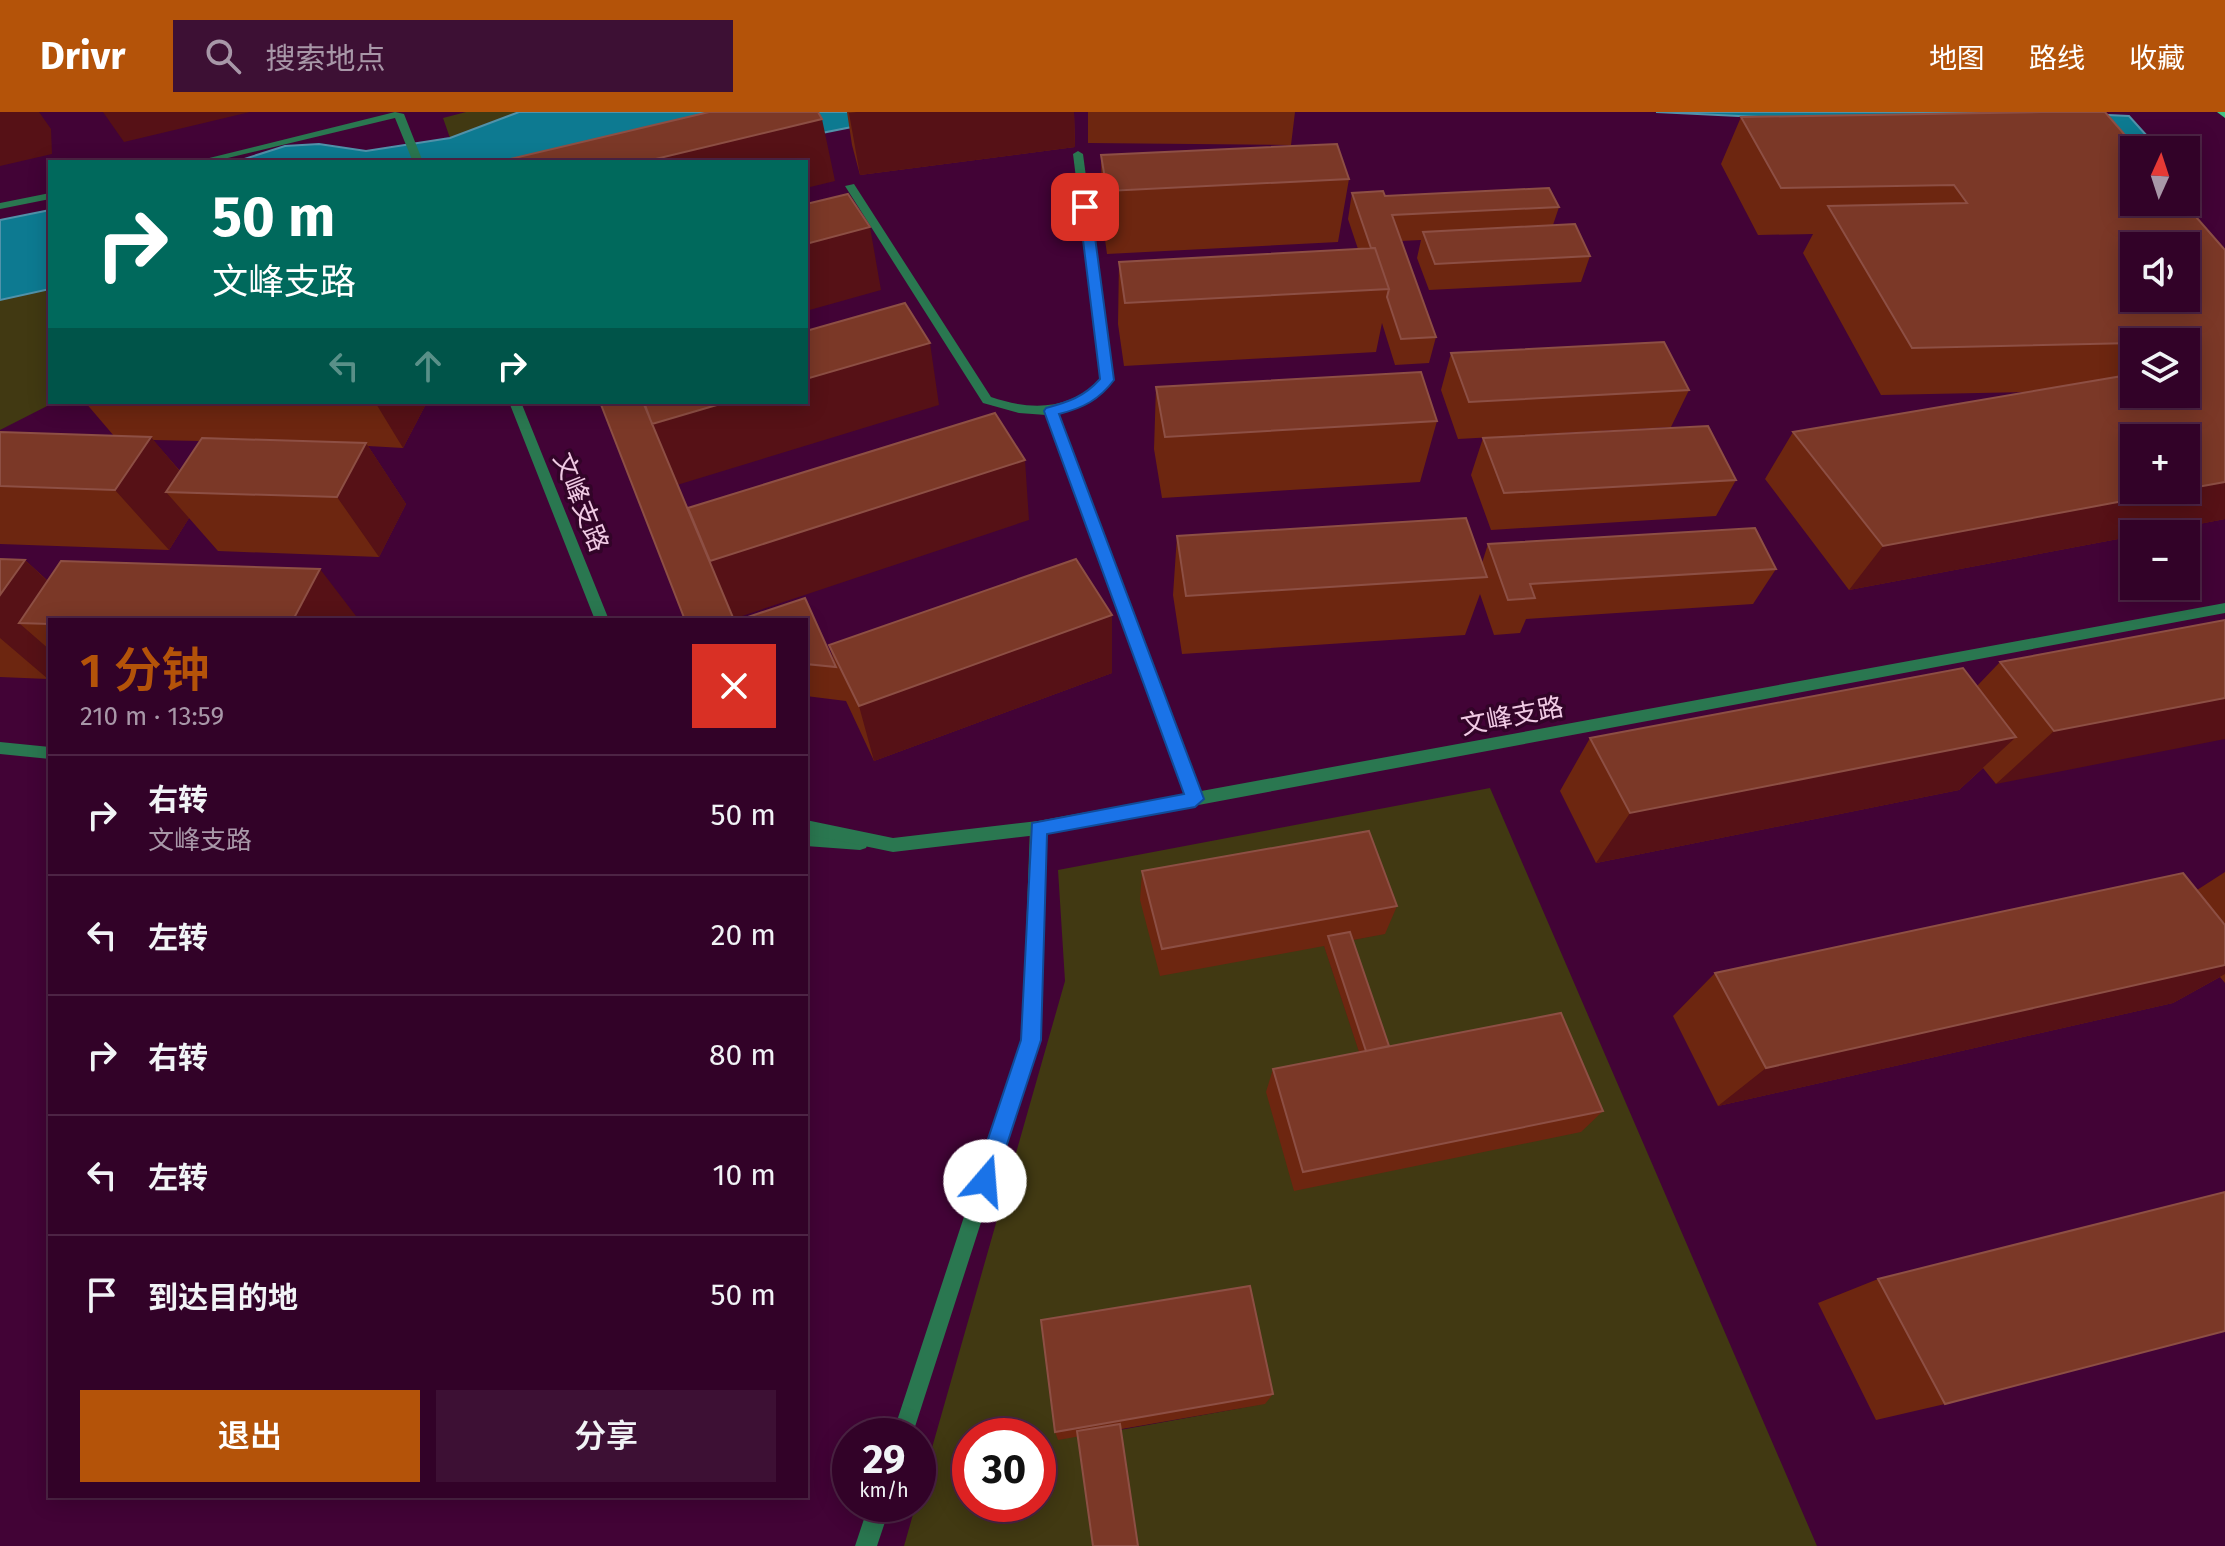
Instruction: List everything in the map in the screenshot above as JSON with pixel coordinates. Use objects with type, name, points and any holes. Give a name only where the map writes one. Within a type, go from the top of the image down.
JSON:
[{"type":"street","points":[[206,160],[402,113],[417,160]]},
{"type":"street","points":[[850,186],[987,400],[1008,408],[1051,411],[1077,405],[1095,394],[1107,380],[1078,154]]},
{"type":"street","points":[[0,206],[48,196]]},
{"type":"street","name":"文峰支路","points":[[516,404],[601,618]]},
{"type":"street","points":[[1051,411],[1195,799]]},
{"type":"street","name":"文峰支路","points":[[808,827],[893,845],[1038,828],[2225,608]]},
{"type":"street","points":[[0,748],[48,753]]},
{"type":"street","points":[[908,1418],[1031,1040],[1038,828]]},
{"type":"street","points":[[808,839],[893,845]]},
{"type":"street","points":[[866,1546],[874,1522]]},
{"type":"shaded area","points":[[466,112],[519,112],[450,138],[443,118]]},
{"type":"shaded area","points":[[48,289],[48,404],[51,404],[0,430],[0,300]]},
{"type":"shaded area","points":[[1490,788],[1817,1546],[1137,1546],[1120,1430],[1264,1404],[1079,1436],[1093,1546],[904,1546],[911,1522],[936,1522],[936,1434],[1065,981],[1058,870]],"holes":[[[1385,934],[1347,941],[1389,1068],[1366,1072],[1324,945]]]},
{"type":"water","points":[[519,112],[954,112],[872,123],[686,160],[241,160],[285,146],[319,144],[366,151],[450,138]]},
{"type":"water","points":[[1656,112],[2043,112],[2129,116],[2147,136]]},
{"type":"water","points":[[48,210],[48,289],[0,300],[0,220]]},
{"type":"building","points":[[709,112],[818,112],[822,119],[651,160],[505,160]]},
{"type":"building","points":[[2105,112],[2126,136],[2120,136],[2120,216],[2195,216],[2225,250],[2225,482],[2200,486],[2200,424],[2120,424],[2120,502],[1883,546],[1793,432],[2120,376],[2120,408],[2200,408],[2200,328],[2120,328],[2120,343],[1912,348],[1828,206],[1967,203],[1954,185],[1781,188],[1741,117]]},
{"type":"building","points":[[1337,144],[1349,179],[1107,191],[1101,155]]},
{"type":"building","points":[[1549,188],[1559,207],[1392,215],[1436,337],[1401,339],[1387,297],[1389,289],[1352,193],[1383,191],[1385,196]]},
{"type":"building","points":[[848,194],[870,227],[808,243],[808,204]]},
{"type":"building","points":[[1575,224],[1590,256],[1435,264],[1423,232]]},
{"type":"building","points":[[1375,248],[1389,289],[1125,303],[1119,262]]},
{"type":"building","points":[[905,303],[930,343],[808,378],[808,330]]},
{"type":"building","points":[[1664,342],[1689,390],[1469,402],[1451,353]]},
{"type":"building","points":[[1421,372],[1437,421],[1165,437],[1156,387]]},
{"type":"building","points":[[601,404],[644,404],[733,618],[684,618]]},
{"type":"building","points":[[645,404],[720,404],[652,424]]},
{"type":"building","points":[[995,413],[1025,460],[710,561],[688,508]]},
{"type":"building","points":[[1708,426],[1736,480],[1504,493],[1483,438]]},
{"type":"building","points":[[0,432],[151,437],[115,490],[0,486]]},
{"type":"building","points":[[202,438],[366,443],[337,497],[166,492]]},
{"type":"building","points":[[1466,518],[1487,577],[1186,596],[1177,536]]},
{"type":"building","points":[[1755,528],[1776,569],[1530,584],[1535,598],[1508,600],[1488,544]]},
{"type":"building","points":[[0,559],[25,560],[0,595]]},
{"type":"building","points":[[1076,559],[1112,615],[859,706],[829,645]]},
{"type":"building","points":[[61,561],[320,569],[294,618],[48,618],[48,624],[19,623]]},
{"type":"building","points":[[805,598],[836,667],[808,664],[808,618],[745,618]]},
{"type":"building","points":[[2225,620],[2225,698],[2054,731],[2000,662]]},
{"type":"building","points":[[1963,668],[2016,737],[1630,813],[1590,738]]},
{"type":"building","points":[[1369,831],[1397,906],[1162,949],[1142,871]]},
{"type":"building","points":[[2183,873],[2225,925],[2225,965],[1766,1068],[1715,973]]},
{"type":"building","points":[[1350,932],[1389,1046],[1366,1051],[1328,936]]},
{"type":"building","points":[[1561,1013],[1603,1111],[1303,1172],[1273,1069]]},
{"type":"building","points":[[2225,1192],[2225,1331],[1945,1404],[1878,1279]]},
{"type":"building","points":[[1250,1286],[1273,1394],[1056,1432],[1041,1320]]},
{"type":"building","points":[[1120,1424],[1138,1546],[1093,1546],[1077,1431]]},
{"type":"route","points":[[985,1181],[1031,1040],[1038,828],[1195,799],[1051,411],[1077,405],[1095,394],[1107,380],[1085,207]]}]
